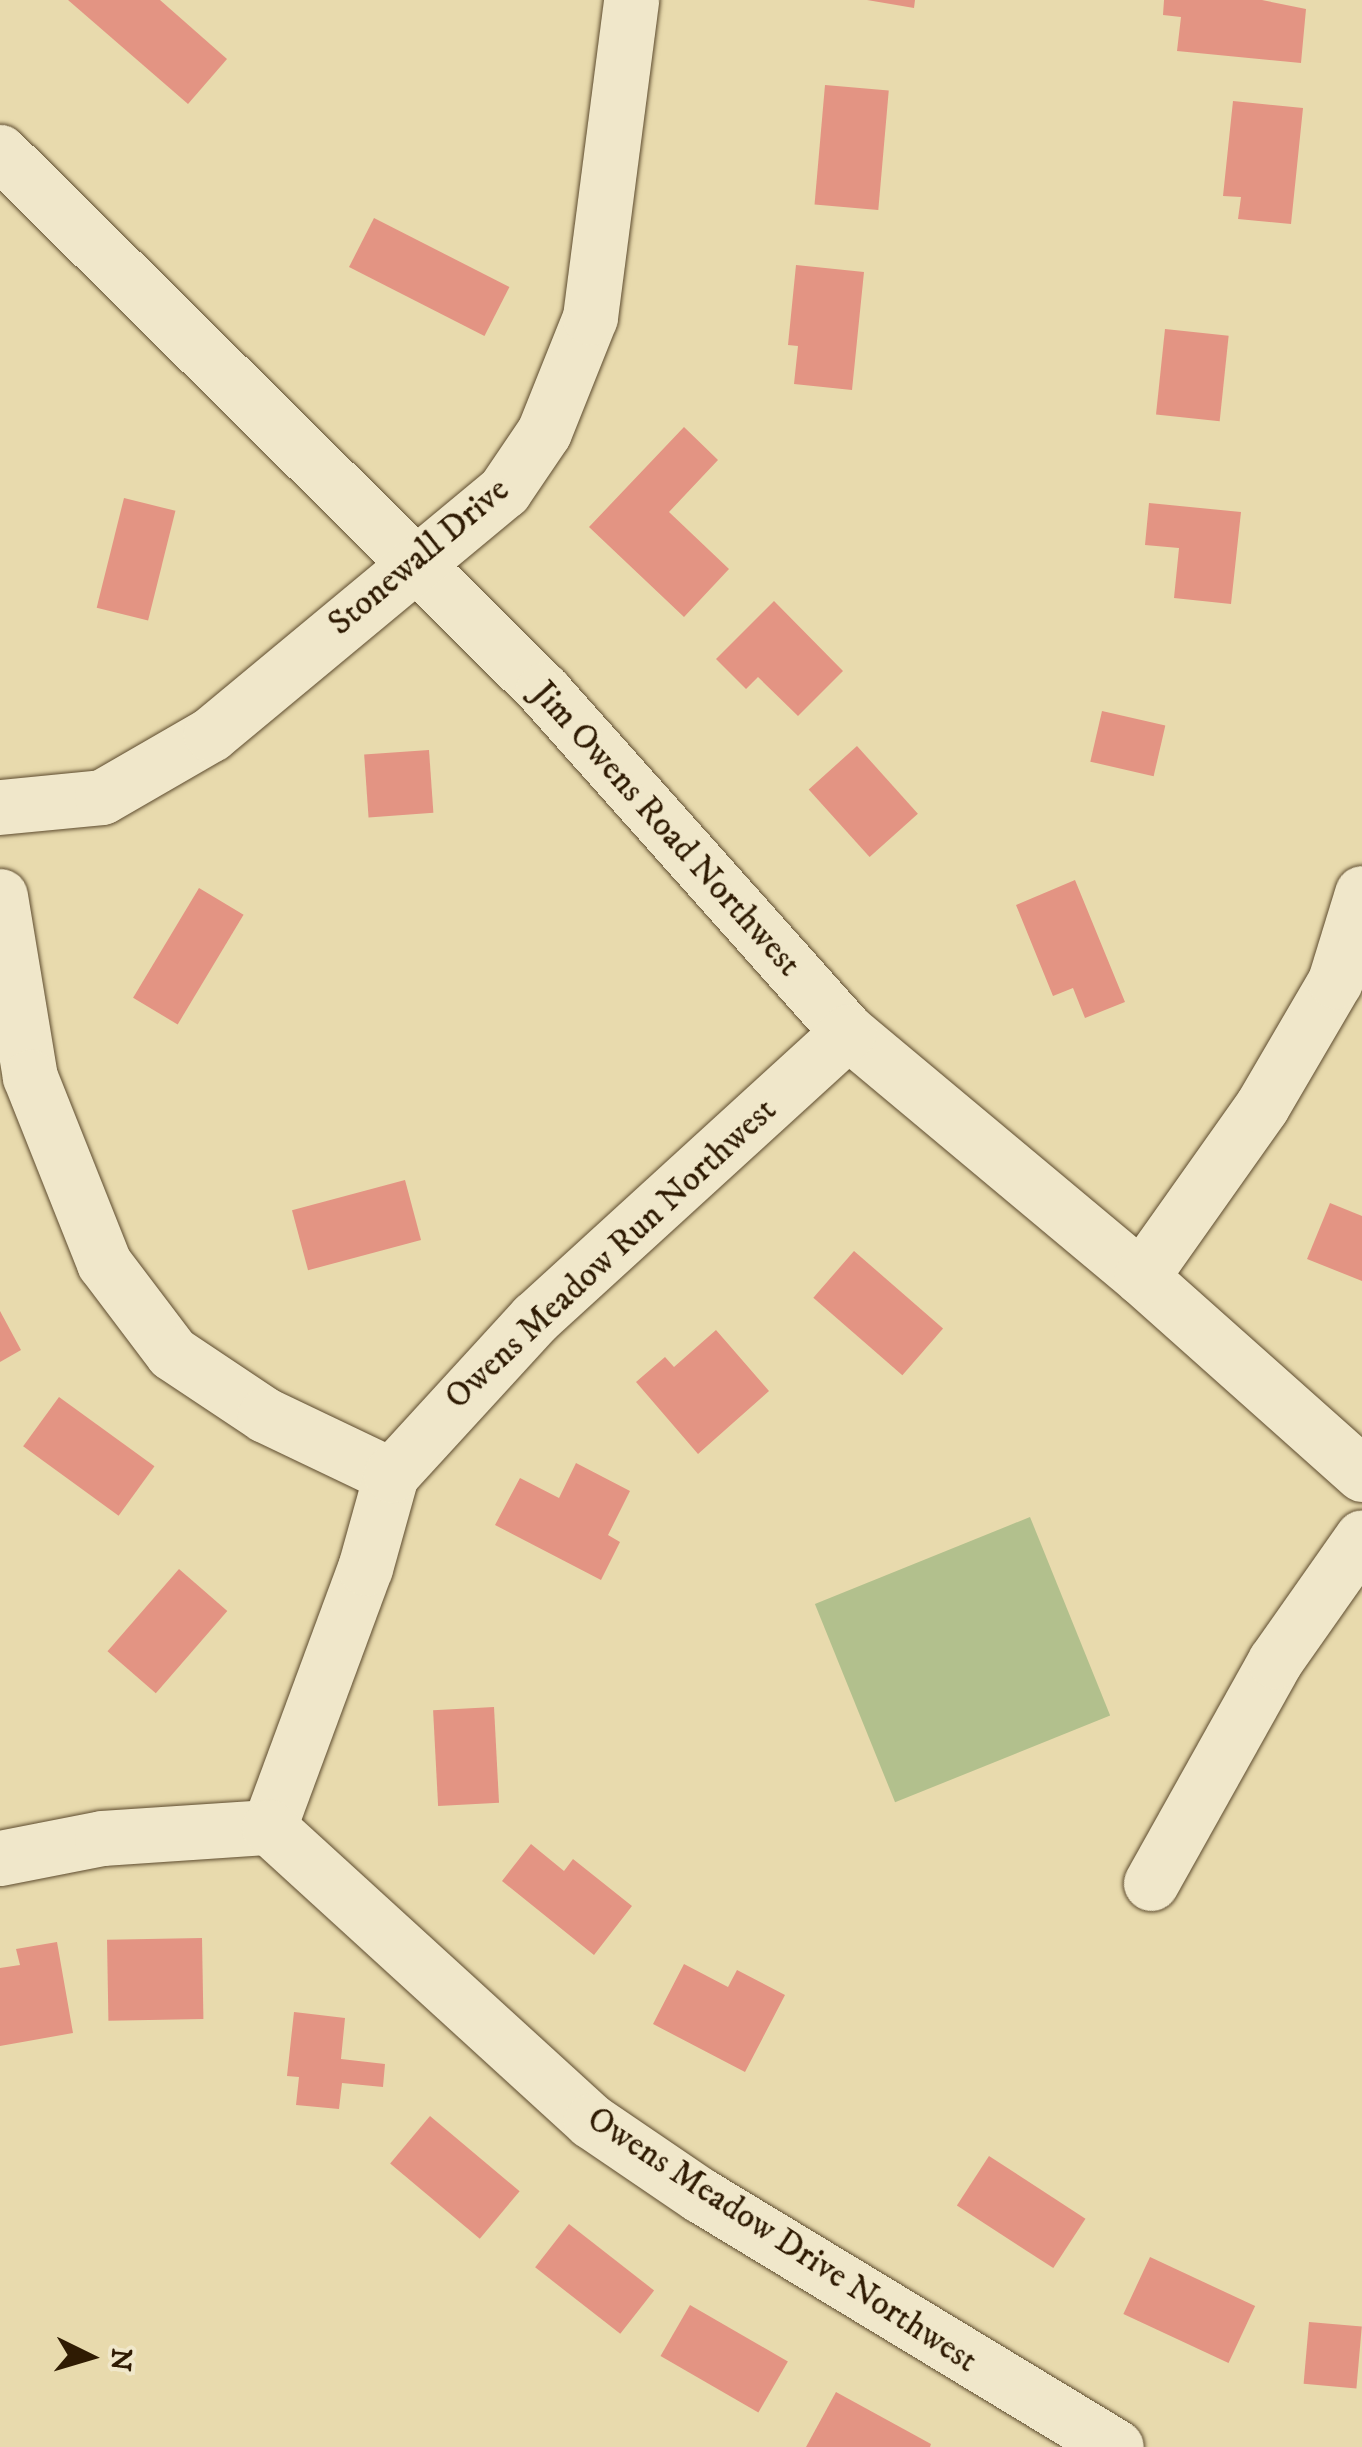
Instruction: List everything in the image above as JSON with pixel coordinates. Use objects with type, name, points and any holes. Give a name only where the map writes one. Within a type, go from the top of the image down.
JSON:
[{"type":"street","name":"Stonewall Drive","points":[[0,807],[102,798],[211,734],[504,491],[544,432],[590,317],[631,0]]},
{"type":"street","name":"Jim Owens Road Northwest","points":[[0,152],[419,564],[665,822],[848,1032],[1141,1277],[1362,1474]]},
{"type":"street","points":[[1141,1277],[1262,1106],[1335,981],[1362,893]]},
{"type":"street","points":[[0,896],[30,1077],[104,1262],[172,1352],[265,1415],[391,1475]]},
{"type":"street","name":"Owens Meadow Run Northwest","points":[[269,1826],[365,1568],[391,1475],[535,1318],[848,1032]]},
{"type":"street","points":[[1151,1883],[1275,1661],[1362,1537]]},
{"type":"street","points":[[0,1858],[102,1838],[269,1826]]},
{"type":"street","name":"Owens Meadow Drive Northwest","points":[[269,1826],[591,2121],[716,2205],[1116,2447]]},
{"type":"green space","points":[[1030,1517],[1110,1715],[895,1802],[815,1604]]},
{"type":"building","points":[[68,0],[160,0],[227,59],[188,104]]},
{"type":"building","points":[[867,0],[915,0],[914,8]]},
{"type":"building","points":[[1164,0],[1262,0],[1306,9],[1301,63],[1177,51],[1181,17],[1163,15]]},
{"type":"building","points":[[825,85],[889,91],[878,210],[815,205]]},
{"type":"building","points":[[1233,101],[1303,108],[1291,224],[1238,219],[1241,197],[1223,196]]},
{"type":"building","points":[[374,218],[509,287],[484,336],[349,267]]},
{"type":"building","points":[[796,265],[864,272],[852,390],[794,384],[798,346],[788,345]]},
{"type":"building","points":[[1165,329],[1229,336],[1220,421],[1156,415]]},
{"type":"building","points":[[684,427],[718,460],[669,512],[729,569],[684,617],[589,527]]},
{"type":"building","points":[[124,498],[175,511],[148,620],[97,608]]},
{"type":"building","points":[[1149,503],[1241,512],[1231,604],[1174,598],[1179,548],[1145,545]]},
{"type":"building","points":[[774,601],[843,671],[798,716],[758,677],[746,689],[716,659]]},
{"type":"building","points":[[1102,711],[1165,726],[1154,776],[1090,762]]},
{"type":"building","points":[[857,746],[918,814],[870,857],[809,789]]},
{"type":"building","points":[[429,750],[433,813],[369,817],[364,755]]},
{"type":"building","points":[[1075,880],[1125,1002],[1085,1018],[1073,988],[1053,996],[1016,905]]},
{"type":"building","points":[[199,888],[244,915],[178,1024],[133,998]]},
{"type":"building","points":[[405,1180],[421,1240],[308,1270],[292,1210]]},
{"type":"building","points":[[1330,1203],[1362,1216],[1362,1281],[1307,1259]]},
{"type":"building","points":[[854,1251],[943,1328],[902,1375],[813,1298]]},
{"type":"building","points":[[0,1311],[21,1350],[0,1362]]},
{"type":"building","points":[[716,1330],[769,1391],[698,1454],[636,1382],[665,1357],[674,1367]]},
{"type":"building","points":[[59,1397],[154,1466],[119,1516],[23,1446]]},
{"type":"building","points":[[576,1463],[630,1491],[608,1535],[620,1542],[601,1580],[495,1525],[520,1478],[559,1498]]},
{"type":"building","points":[[179,1569],[227,1611],[156,1693],[107,1651]]},
{"type":"building","points":[[494,1707],[499,1803],[438,1806],[433,1710]]},
{"type":"building","points":[[531,1844],[564,1871],[573,1859],[632,1906],[594,1955],[502,1881]]},
{"type":"building","points":[[202,1938],[203,2019],[108,2021],[107,1940]]},
{"type":"building","points":[[57,1942],[73,2033],[0,2046],[0,1968],[20,1965],[16,1949]]},
{"type":"building","points":[[684,1964],[728,1987],[737,1970],[785,1995],[745,2072],[653,2024]]},
{"type":"building","points":[[294,2012],[345,2018],[341,2059],[385,2064],[383,2087],[342,2083],[339,2109],[296,2105],[299,2077],[287,2076]]},
{"type":"building","points":[[430,2116],[520,2191],[480,2239],[390,2163]]},
{"type":"building","points":[[989,2156],[1085,2219],[1053,2268],[957,2205]]},
{"type":"building","points":[[569,2224],[654,2290],[620,2334],[535,2267]]},
{"type":"building","points":[[1150,2257],[1255,2306],[1229,2363],[1123,2314]]},
{"type":"building","points":[[690,2305],[788,2362],[758,2413],[660,2356]]},
{"type":"building","points":[[1309,2322],[1362,2327],[1356,2388],[1304,2384]]},
{"type":"building","points":[[836,2392],[931,2444],[930,2447],[806,2447]]}]
